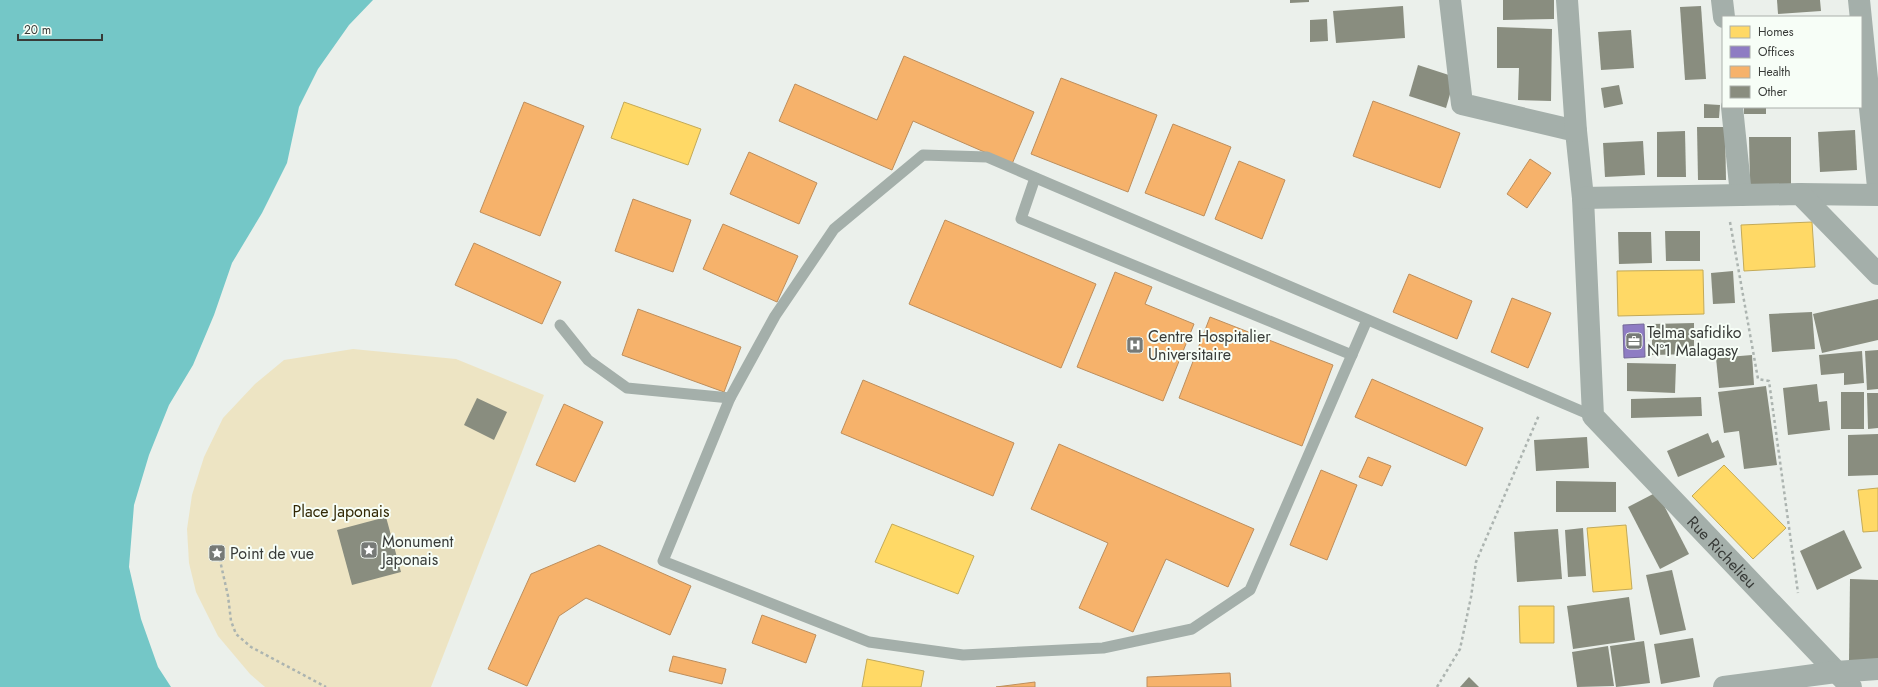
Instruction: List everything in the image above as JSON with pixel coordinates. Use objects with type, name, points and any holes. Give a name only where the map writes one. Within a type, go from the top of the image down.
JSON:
[{"type":"street","points":[[1450,0],[1462,104],[1576,131]]},
{"type":"street","points":[[1567,0],[1576,131],[1583,198],[1593,416]]},
{"type":"street","points":[[1722,0],[1724,16]]},
{"type":"street","points":[[1859,0],[1861,16]]},
{"type":"street","points":[[1862,30],[1878,187]]},
{"type":"street","points":[[1732,108],[1733,195]]},
{"type":"street","points":[[1583,198],[1800,194],[1878,195]]},
{"type":"street","points":[[1800,194],[1878,274]]},
{"type":"street","name":"Rue Richelieu","points":[[1593,416],[1851,687]]},
{"type":"street","points":[[1724,687],[1836,672],[1878,669]]},
{"type":"lane","points":[[1367,320],[1250,590],[1192,629],[1103,648],[963,655],[870,642],[663,561],[730,398],[775,316],[834,229],[923,155],[987,157],[1593,416]]},
{"type":"lane","points":[[1035,178],[1021,219],[1352,355]]},
{"type":"lane","points":[[560,325],[588,360],[627,388],[730,398]]},
{"type":"path","points":[[1733,195],[1758,379],[1769,381],[1798,595]]},
{"type":"path","points":[[1437,687],[1460,649],[1471,597],[1476,562],[1547,397]]},
{"type":"path","points":[[217,547],[228,596],[231,621],[236,634],[251,647],[326,687]]},
{"type":"green space","name":"Place Japonais","points":[[353,349],[456,359],[544,395],[431,687],[265,687],[250,674],[218,636],[196,592],[189,563],[187,529],[192,495],[204,457],[223,418],[255,384],[284,360]]},
{"type":"water","points":[[0,0],[373,0],[349,25],[318,69],[299,107],[287,163],[262,213],[232,263],[214,315],[193,365],[169,405],[149,455],[134,505],[129,567],[141,619],[158,667],[171,687],[0,687]]},
{"type":"building: Homes","points":[[624,102],[701,129],[688,165],[611,138]]},
{"type":"building: Homes","points":[[1812,222],[1815,267],[1744,271],[1741,225]]},
{"type":"building: Homes","points":[[1703,270],[1704,314],[1618,316],[1617,271]]},
{"type":"building: Homes","points":[[1724,465],[1786,528],[1753,559],[1692,496]]},
{"type":"building: Homes","points":[[1878,488],[1878,531],[1863,532],[1858,490]]},
{"type":"building: Homes","points":[[892,524],[974,556],[958,594],[875,562]]},
{"type":"building: Homes","points":[[1626,525],[1632,589],[1593,592],[1587,528]]},
{"type":"building: Homes","points":[[1519,606],[1554,606],[1554,643],[1520,643]]},
{"type":"building: Homes","points":[[867,659],[924,671],[921,687],[862,687]]},
{"type":"building: Offices","name":"Telma safidiko N°1 Malagasy","points":[[1644,324],[1645,357],[1624,358],[1623,325]]},
{"type":"building: Health","points":[[904,56],[1034,112],[1012,164],[913,121],[892,170],[779,121],[795,84],[877,120]]},
{"type":"building: Health","points":[[1061,78],[1157,115],[1128,192],[1031,154]]},
{"type":"building: Health","points":[[1373,101],[1460,133],[1440,188],[1353,156]]},
{"type":"building: Health","points":[[524,102],[584,126],[540,236],[480,212]]},
{"type":"building: Health","points":[[1173,124],[1231,147],[1204,216],[1145,193]]},
{"type":"building: Health","points":[[749,152],[817,183],[799,224],[730,194]]},
{"type":"building: Health","points":[[1530,159],[1551,173],[1527,208],[1507,194]]},
{"type":"building: Health","points":[[1239,161],[1285,180],[1262,239],[1215,219]]},
{"type":"building: Health","points":[[633,199],[691,220],[673,272],[615,251]]},
{"type":"building: Health","points":[[945,220],[1096,284],[1061,368],[909,304]]},
{"type":"building: Health","points":[[723,224],[798,256],[777,302],[703,269]]},
{"type":"building: Health","points":[[474,243],[561,282],[542,324],[455,285]]},
{"type":"building: Health","name":"Centre Hospitalier Universitaire","points":[[1115,272],[1152,287],[1145,304],[1194,324],[1163,401],[1077,367]]},
{"type":"building: Health","points":[[1409,274],[1472,301],[1457,339],[1393,312]]},
{"type":"building: Health","points":[[1512,298],[1551,313],[1528,368],[1491,352]]},
{"type":"building: Health","points":[[638,309],[741,347],[724,392],[622,355]]},
{"type":"building: Health","points":[[1210,317],[1333,365],[1302,446],[1179,398]]},
{"type":"building: Health","points":[[1372,379],[1483,428],[1466,466],[1355,417]]},
{"type":"building: Health","points":[[863,380],[1014,443],[993,496],[841,433]]},
{"type":"building: Health","points":[[564,404],[603,422],[575,482],[536,465]]},
{"type":"building: Health","points":[[1059,444],[1254,529],[1228,587],[1166,559],[1133,632],[1079,608],[1108,543],[1031,509]]},
{"type":"building: Health","points":[[1368,457],[1391,466],[1382,486],[1359,477]]},
{"type":"building: Health","points":[[1321,470],[1357,485],[1327,560],[1290,545]]},
{"type":"building: Health","points":[[599,545],[691,586],[670,635],[586,598],[559,616],[527,686],[488,669],[531,574]]},
{"type":"building: Health","points":[[762,615],[816,635],[806,663],[752,643]]},
{"type":"building: Health","points":[[673,656],[726,669],[722,684],[669,671]]},
{"type":"building: Health","points":[[1230,673],[1231,687],[1147,687],[1147,677]]},
{"type":"building: Health","points":[[1035,682],[1035,687],[996,687]]},
{"type":"building: Other","points":[[1290,0],[1309,0],[1309,2],[1290,3]]},
{"type":"building: Other","points":[[1503,0],[1554,0],[1554,19],[1503,20]]},
{"type":"building: Other","points":[[1777,0],[1820,0],[1821,11],[1778,14]]},
{"type":"building: Other","points":[[1403,6],[1405,38],[1336,43],[1333,11]]},
{"type":"building: Other","points":[[1701,6],[1706,79],[1685,80],[1680,7]]},
{"type":"building: Other","points":[[1327,19],[1328,41],[1310,42],[1310,20]]},
{"type":"building: Other","points":[[1497,27],[1552,29],[1551,101],[1518,100],[1519,68],[1497,68]]},
{"type":"building: Other","points":[[1631,30],[1634,68],[1601,70],[1598,32]]},
{"type":"building: Other","points":[[1418,65],[1455,77],[1446,108],[1409,96]]},
{"type":"building: Other","points":[[1619,85],[1623,104],[1604,108],[1601,88]]},
{"type":"building: Other","points":[[1704,104],[1720,105],[1719,118],[1704,118]]},
{"type":"building: Other","points":[[1744,108],[1766,108],[1766,114],[1744,114]]},
{"type":"building: Other","points":[[1697,127],[1725,127],[1726,180],[1698,180]]},
{"type":"building: Other","points":[[1855,130],[1857,170],[1820,172],[1818,132]]},
{"type":"building: Other","points":[[1685,131],[1686,177],[1657,177],[1657,132]]},
{"type":"building: Other","points":[[1749,137],[1791,137],[1791,184],[1750,184]]},
{"type":"building: Other","points":[[1643,141],[1645,175],[1605,177],[1603,143]]},
{"type":"building: Other","points":[[1665,231],[1700,231],[1700,261],[1666,261]]},
{"type":"building: Other","points":[[1618,232],[1651,232],[1652,263],[1619,264]]},
{"type":"building: Other","points":[[1733,271],[1735,303],[1713,304],[1711,273]]},
{"type":"building: Other","points":[[1878,299],[1878,340],[1822,353],[1813,314]]},
{"type":"building: Other","points":[[1812,312],[1815,349],[1772,352],[1769,314]]},
{"type":"building: Other","points":[[1694,323],[1694,354],[1652,355],[1652,324]]},
{"type":"building: Other","points":[[1878,350],[1878,389],[1867,390],[1865,351]]},
{"type":"building: Other","points":[[1862,351],[1864,383],[1844,385],[1844,373],[1821,375],[1819,355]]},
{"type":"building: Other","points":[[1752,355],[1754,385],[1719,388],[1716,358]]},
{"type":"building: Other","points":[[1627,363],[1676,364],[1675,393],[1627,391]]},
{"type":"building: Other","points":[[1817,384],[1819,402],[1827,401],[1830,430],[1788,435],[1783,388]]},
{"type":"building: Other","points":[[1766,386],[1777,465],[1744,469],[1739,431],[1724,433],[1718,392]]},
{"type":"building: Other","points":[[1841,392],[1864,392],[1864,429],[1841,429]]},
{"type":"building: Other","points":[[1867,393],[1878,393],[1878,428],[1868,429]]},
{"type":"building: Other","points":[[1701,397],[1702,416],[1631,418],[1631,399]]},
{"type":"building: Other","points":[[477,398],[507,412],[494,440],[464,425]]},
{"type":"building: Other","points":[[1708,433],[1712,443],[1718,440],[1725,457],[1678,477],[1667,451]]},
{"type":"building: Other","points":[[1878,434],[1878,475],[1848,476],[1848,435]]},
{"type":"building: Other","points":[[1587,437],[1589,468],[1536,471],[1534,440]]},
{"type":"building: Other","points":[[1556,481],[1616,482],[1616,512],[1556,512]]},
{"type":"building: Other","points":[[1657,492],[1689,554],[1660,569],[1628,507]]},
{"type":"building: Other","points":[[386,517],[401,572],[352,585],[337,530]]},
{"type":"building: Other","points":[[1583,528],[1586,576],[1568,577],[1565,530]]},
{"type":"building: Other","points":[[1558,529],[1562,579],[1517,582],[1514,532]]},
{"type":"building: Other","points":[[1844,530],[1862,568],[1817,590],[1800,551]]},
{"type":"building: Other","points":[[1672,570],[1686,630],[1660,635],[1646,575]]},
{"type":"building: Other","points":[[1850,579],[1878,580],[1878,661],[1849,661]]},
{"type":"building: Other","points":[[1629,597],[1635,640],[1573,649],[1567,606]]},
{"type":"building: Other","points":[[1693,638],[1700,677],[1661,684],[1654,644]]},
{"type":"building: Other","points":[[1644,641],[1650,683],[1616,687],[1610,646]]},
{"type":"building: Other","points":[[1608,646],[1614,686],[1577,687],[1572,652]]},
{"type":"building: Other","points":[[1469,677],[1479,687],[1460,687]]},
{"type":"place","name":"Telma safidiko N°1 Malagasy","points":[[1634,341]]},
{"type":"place","name":"Centre Hospitalier Universitaire","points":[[1135,345]]},
{"type":"place","name":"Monument Japonais","points":[[369,550]]},
{"type":"place","name":"Point de vue","points":[[217,553]]}]
